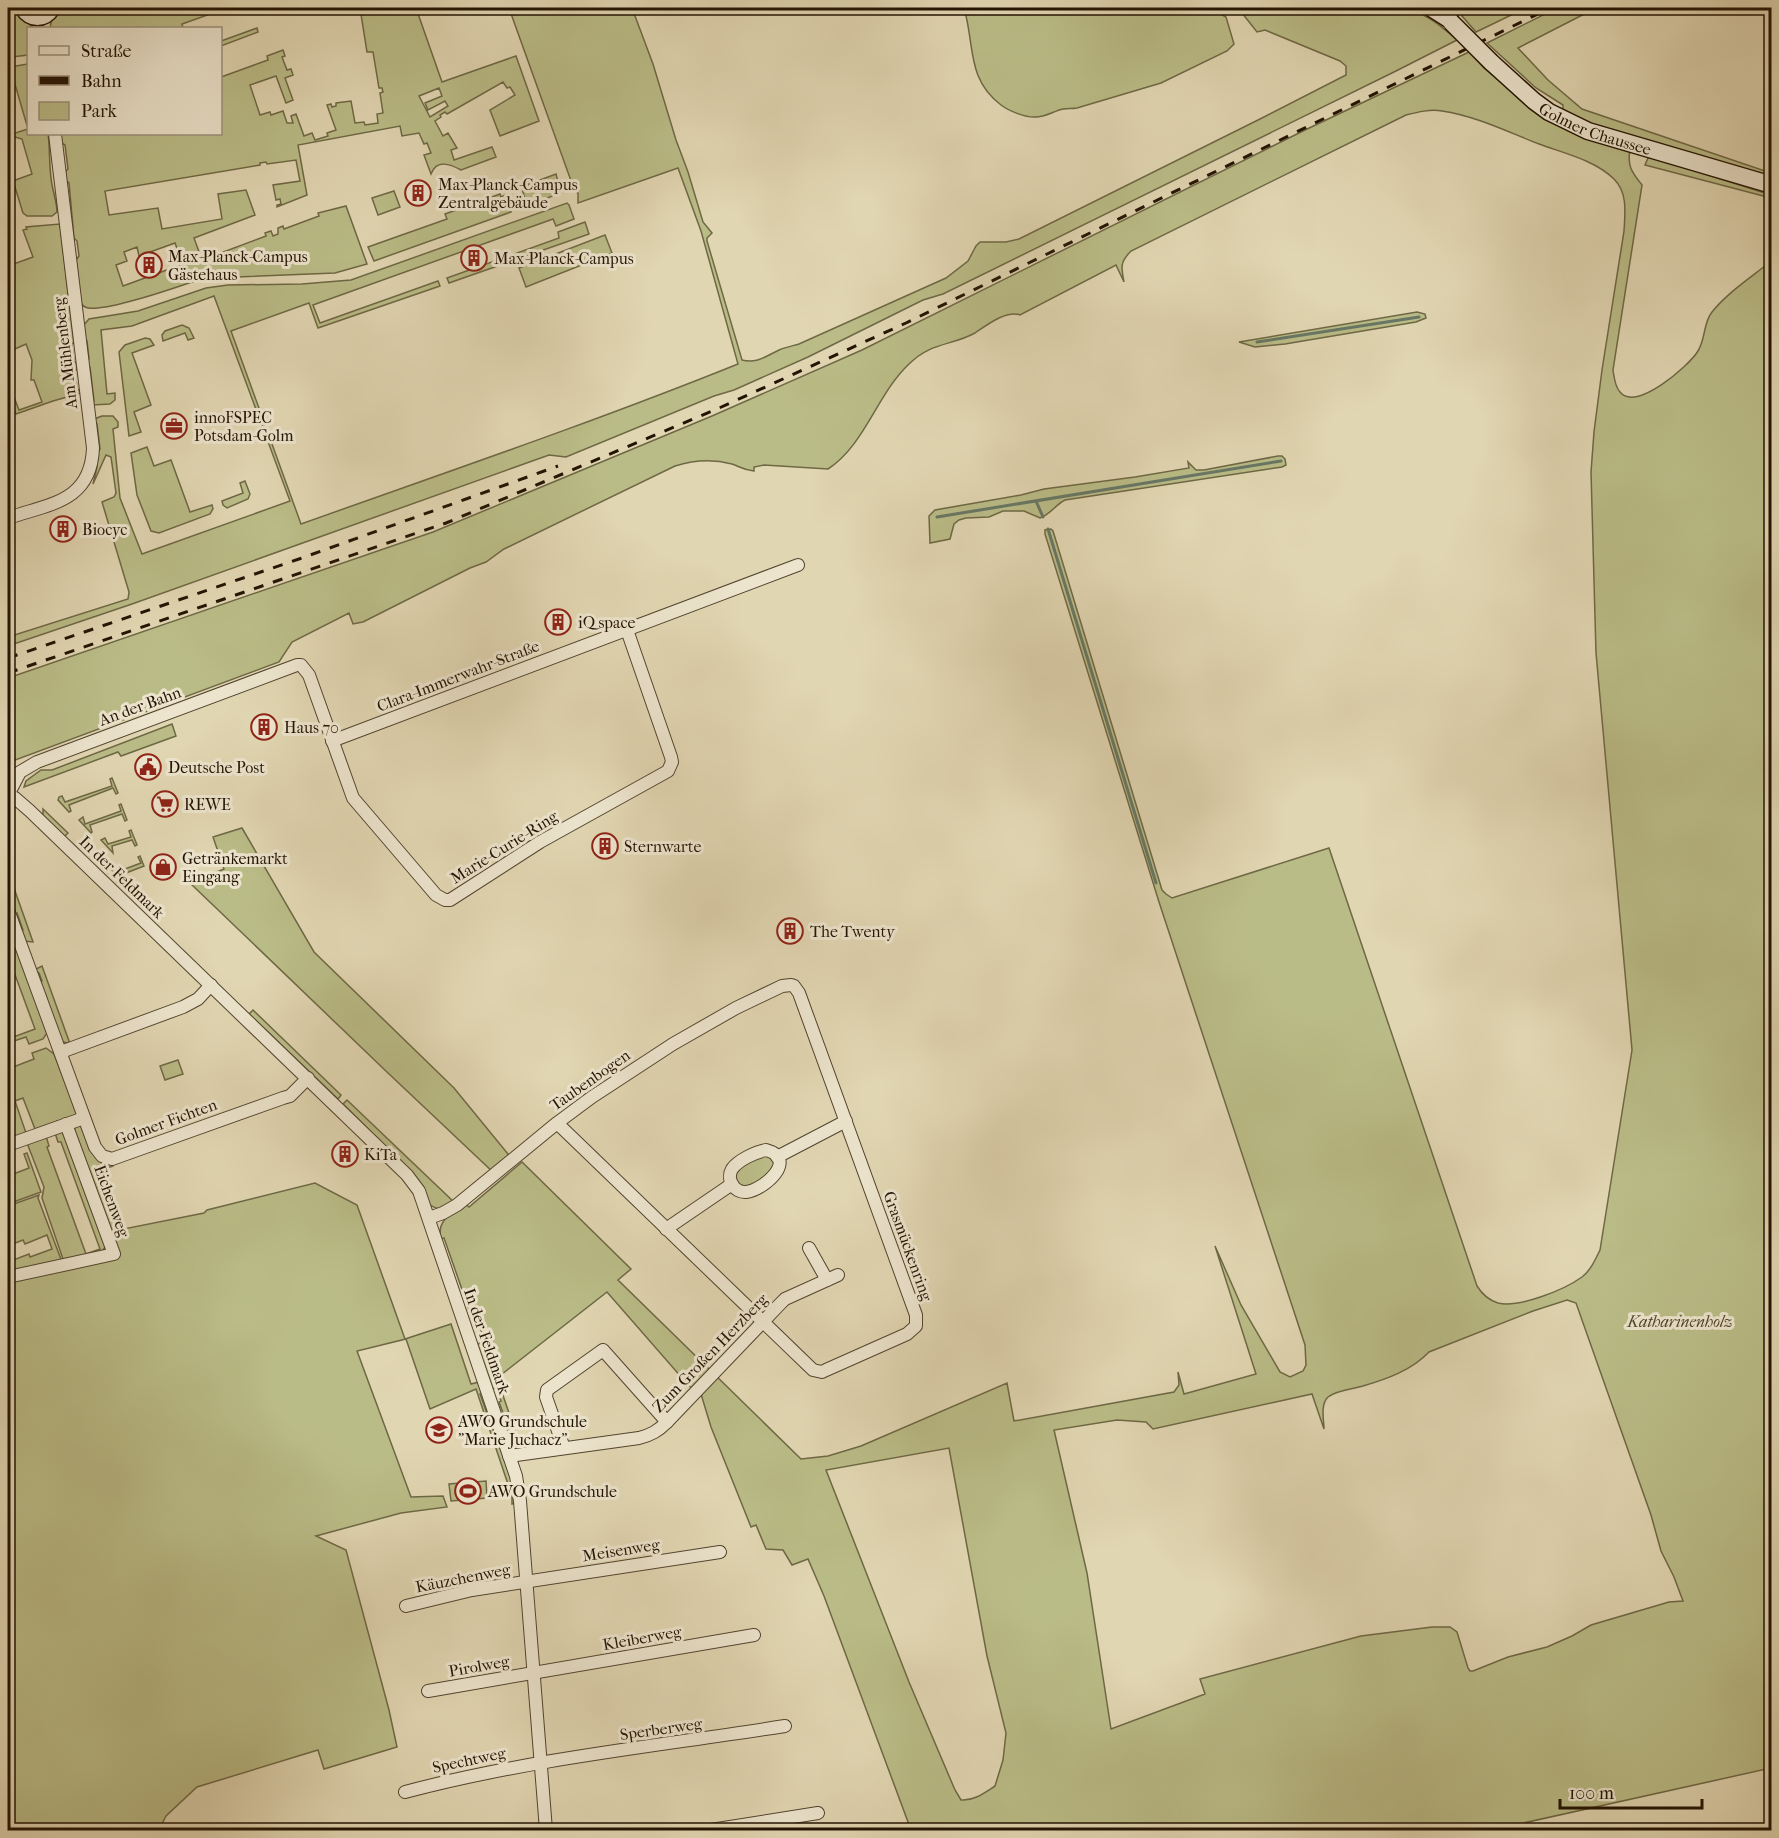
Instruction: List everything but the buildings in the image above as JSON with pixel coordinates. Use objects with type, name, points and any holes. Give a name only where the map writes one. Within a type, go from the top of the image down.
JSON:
[{"type":"main road","points":[[23,8],[30,15],[45,18]]},
{"type":"main road","name":"Golmer Chaussee","points":[[1431,8],[1448,16],[1491,62],[1534,101],[1550,112],[1588,131],[1772,185]]},
{"type":"street","name":"Am Mühlenberg","points":[[8,518],[73,494],[86,479],[92,459],[93,448],[55,135]]},
{"type":"street","name":"Clara-Immerwahr-Straße","points":[[332,741],[798,565]]},
{"type":"street","name":"Marie-Curie-Ring","points":[[297,665],[305,669],[309,675],[356,802],[436,895],[450,900],[540,842],[668,771],[672,762],[671,757],[627,630]]},
{"type":"street","name":"An der Bahn","points":[[8,795],[20,772],[37,762],[297,665]]},
{"type":"street","name":"In der Feldmark","points":[[8,795],[30,811],[308,1078],[407,1175],[419,1191],[516,1476],[535,1673],[546,1830]]},
{"type":"street","name":"Golmer Fichten","points":[[8,910],[84,1118],[98,1152],[107,1158],[112,1159],[290,1096],[308,1078]]},
{"type":"street","points":[[61,1052],[183,1007],[198,999],[211,985]]},
{"type":"street","name":"Grasmückenring","points":[[557,1123],[813,1370],[822,1372],[908,1334],[916,1326],[916,1315],[846,1121],[799,993],[794,986],[782,986]]},
{"type":"street","name":"Taubenbogen","points":[[429,1218],[457,1205],[592,1097],[673,1044],[736,1008],[782,986]]},
{"type":"street","points":[[8,1145],[84,1118]]},
{"type":"street","points":[[777,1157],[846,1121]]},
{"type":"street","name":"Eichenweg","points":[[8,1277],[114,1254],[66,1124]]},
{"type":"street","points":[[761,1151],[770,1152],[777,1157],[780,1167],[771,1179],[747,1192],[737,1190],[732,1184],[730,1173],[736,1165],[761,1151]]},
{"type":"street","points":[[666,1229],[732,1184]]},
{"type":"street","name":"Zum Großen Herzberg","points":[[509,1456],[639,1438],[659,1430],[785,1299],[832,1278],[809,1248]]},
{"type":"street","points":[[564,1448],[546,1393],[603,1350],[667,1422]]},
{"type":"street","name":"Meisenweg","points":[[527,1582],[720,1552]]},
{"type":"street","name":"Käuzchenweg","points":[[406,1606],[472,1590],[527,1582]]},
{"type":"street","name":"Kleiberweg","points":[[535,1673],[754,1635]]},
{"type":"street","name":"Pirolweg","points":[[428,1691],[535,1673]]},
{"type":"street","name":"Sperberweg","points":[[541,1762],[785,1726]]},
{"type":"street","name":"Spechtweg","points":[[405,1792],[541,1762]]},
{"type":"street","points":[[711,1830],[818,1813]]},
{"type":"green space","points":[[58,8],[227,8],[182,24],[183,27],[50,27]]},
{"type":"green space","points":[[360,8],[416,8],[442,82],[516,56],[539,121],[500,136],[490,110],[515,95],[503,82],[447,114],[445,112],[435,121],[443,136],[448,133],[457,148],[451,150],[454,160],[492,147],[496,157],[461,170],[444,164],[437,166],[431,174],[424,155],[431,153],[427,143],[424,144],[419,133],[402,136],[400,126],[298,145],[307,195],[277,207],[281,204],[280,199],[276,200],[273,185],[300,181],[296,160],[267,164],[266,162],[260,165],[105,191],[109,215],[158,208],[162,229],[222,219],[218,194],[246,190],[255,215],[194,238],[202,260],[266,236],[265,233],[271,231],[273,236],[278,234],[278,228],[283,226],[284,229],[319,216],[318,213],[346,206],[367,264],[335,273],[209,278],[123,304],[93,308],[82,305],[79,300],[76,260],[79,256],[77,241],[74,238],[69,183],[65,180],[64,173],[68,169],[65,145],[60,142],[61,135],[222,135],[222,77],[268,60],[267,56],[283,50],[285,56],[282,57],[287,70],[291,69],[293,75],[285,78],[293,100],[286,103],[276,76],[250,85],[260,115],[270,112],[271,115],[283,111],[287,123],[293,123],[291,116],[296,114],[304,136],[312,133],[315,140],[328,136],[327,133],[336,130],[327,105],[331,104],[332,107],[336,106],[336,103],[351,101],[355,123],[364,122],[365,125],[378,123],[377,114],[383,113],[380,93],[383,92],[382,88],[379,88],[373,52],[367,52]],"holes":[[[439,88],[442,96],[425,103],[428,110],[445,101],[448,106],[430,117],[419,96]],[[175,243],[183,264],[123,286],[116,265],[127,261],[124,252],[137,247],[139,256]]]},
{"type":"green space","points":[[509,8],[555,8],[558,12],[564,13],[578,8],[632,8],[653,64],[703,222],[712,233],[707,241],[742,360],[747,361],[761,359],[799,344],[946,278],[968,261],[980,242],[1006,242],[1019,239],[1346,75],[1346,66],[1340,61],[1265,30],[1257,32],[1238,8],[1402,8],[1431,20],[1457,40],[943,294],[923,300],[808,357],[734,390],[714,396],[566,457],[549,455],[8,646],[8,637],[128,599],[129,592],[102,502],[114,497],[116,493],[111,457],[106,455],[93,484],[100,449],[97,424],[94,419],[113,416],[118,422],[118,427],[113,429],[120,498],[142,554],[290,501],[214,296],[132,326],[101,330],[107,394],[115,393],[115,400],[110,404],[92,405],[94,401],[90,367],[87,366],[89,359],[83,326],[89,319],[138,311],[206,288],[351,280],[567,203],[574,219],[556,226],[553,219],[313,305],[320,323],[438,281],[440,286],[318,328],[309,303],[231,331],[301,524],[575,426],[738,364],[701,231],[678,168],[578,203],[578,193],[575,192]]},
{"type":"green space","points":[[964,8],[1210,8],[1226,17],[1234,44],[1227,51],[1161,83],[1077,108],[1032,117],[1018,114],[1004,107],[990,95],[982,84],[974,60]]},
{"type":"green space","points":[[1455,8],[1482,8],[1490,11],[1498,8],[1526,8],[1476,32]]},
{"type":"green space","points":[[1557,8],[1596,8],[1518,48],[1548,80],[1582,109],[1771,173],[1771,182],[1600,130],[1563,112],[1563,105],[1536,88],[1487,43]]},
{"type":"green space","points":[[8,9],[18,12],[32,27],[27,27],[27,55],[12,57],[8,39]]},
{"type":"green space","points":[[257,28],[258,32],[222,46],[222,41]]},
{"type":"green space","name":"Katharinenholz","points":[[1469,52],[1485,69],[1524,101],[1630,149],[1631,169],[1642,185],[1613,370],[1617,387],[1628,397],[1649,392],[1662,385],[1684,367],[1701,346],[1707,321],[1712,312],[1733,291],[1771,261],[1771,1768],[1492,1830],[911,1830],[824,1596],[808,1559],[792,1565],[783,1550],[766,1549],[756,1525],[751,1527],[711,1427],[701,1394],[689,1386],[607,1292],[497,1378],[520,1445],[511,1447],[508,1437],[511,1435],[499,1402],[501,1401],[497,1388],[491,1389],[476,1345],[485,1341],[477,1320],[473,1321],[444,1238],[441,1239],[440,1232],[443,1222],[465,1204],[469,1207],[522,1162],[631,1269],[618,1280],[801,1459],[828,1456],[861,1446],[1007,1383],[1014,1421],[1174,1392],[1179,1385],[1178,1372],[1184,1394],[1256,1374],[1215,1246],[1241,1305],[1280,1372],[1290,1377],[1303,1371],[1306,1365],[1305,1345],[1159,902],[1045,534],[1045,530],[1051,529],[1162,890],[1172,898],[1329,848],[1477,1286],[1494,1302],[1517,1303],[1553,1292],[1585,1274],[1600,1250],[1632,1050],[1596,653],[1591,472],[1602,370],[1624,231],[1624,197],[1614,179],[1588,162],[1479,120],[1438,110],[1406,115],[1131,251],[1122,265],[1124,282],[1116,265],[1020,315],[1003,316],[975,333],[925,352],[898,376],[852,447],[828,469],[764,465],[754,467],[754,471],[725,462],[711,461],[696,461],[675,466],[504,549],[486,562],[363,622],[353,624],[349,613],[292,642],[279,662],[15,760],[8,773],[8,678],[433,532],[712,416],[862,350],[1305,130]],"holes":[[[1567,1300],[1576,1303],[1651,1515],[1661,1551],[1683,1601],[1669,1602],[1591,1625],[1547,1647],[1508,1657],[1473,1671],[1468,1668],[1457,1632],[1450,1627],[1432,1627],[1361,1636],[1200,1679],[1205,1694],[1111,1729],[1087,1573],[1054,1430],[1117,1420],[1146,1422],[1153,1429],[1312,1394],[1324,1429],[1324,1404],[1331,1395],[1390,1377],[1415,1364],[1429,1352]],[[949,1448],[987,1656],[1006,1733],[1003,1760],[995,1786],[979,1796],[966,1800],[961,1800],[955,1790],[909,1682],[826,1470]]]},
{"type":"green space","points":[[27,64],[27,126],[10,67]]},
{"type":"green space","points":[[27,129],[27,135],[48,135],[51,178],[57,212],[52,216],[27,216],[23,213],[14,184],[11,185],[10,182],[32,174],[22,139],[12,134]]},
{"type":"green space","points":[[1651,157],[1771,195],[1771,198],[1645,165]]},
{"type":"green space","points":[[556,174],[559,186],[555,195],[521,209],[519,202],[525,199],[522,189],[525,188],[524,186]]},
{"type":"green space","points":[[394,191],[400,207],[378,215],[372,198]]},
{"type":"green space","points":[[500,194],[501,197],[505,195],[511,212],[374,261],[368,247],[447,219],[445,214]]},
{"type":"green space","points":[[585,222],[589,234],[449,283],[447,278],[559,238],[558,232]]},
{"type":"green space","points":[[60,224],[74,342],[72,345],[74,361],[77,364],[75,372],[77,388],[81,393],[16,414],[10,399],[14,397],[19,410],[42,402],[34,380],[31,380],[32,360],[26,344],[8,352],[8,293],[12,291],[8,279],[8,266],[33,257],[23,230],[27,229],[26,227]]},
{"type":"green space","points":[[605,235],[612,253],[526,287],[519,268]]},
{"type":"green space","points":[[1417,312],[1425,314],[1426,318],[1416,322],[1285,344],[1255,347],[1239,342]]},
{"type":"green space","points":[[182,325],[189,328],[194,338],[188,340],[185,333],[163,341],[162,335],[165,331]]},
{"type":"green space","points":[[145,338],[150,339],[154,345],[132,353],[151,405],[134,412],[141,432],[129,436],[119,352],[125,345]]},
{"type":"green space","points":[[147,447],[154,466],[171,460],[190,512],[212,505],[213,509],[210,514],[159,533],[151,531],[137,495],[131,453]]},
{"type":"green space","points":[[1278,456],[1285,459],[1286,465],[1065,500],[1040,518],[1024,511],[1003,511],[989,517],[966,518],[954,524],[950,539],[930,543],[929,516],[935,510],[1044,489],[1189,468],[1188,462],[1196,470],[1204,470]]},
{"type":"green space","points":[[245,481],[250,494],[248,499],[227,508],[223,505],[222,501],[243,493],[240,483]]},
{"type":"green space","points":[[172,724],[176,736],[121,756],[118,752],[24,787],[26,781],[41,770],[52,770]]},
{"type":"green space","points":[[112,778],[118,793],[116,794],[113,788],[69,805],[71,811],[69,812],[58,800],[62,796],[65,802],[112,786],[110,779]]},
{"type":"green space","points":[[121,804],[127,820],[125,821],[122,814],[90,825],[91,833],[79,820],[83,817],[85,824],[121,811],[119,805]]},
{"type":"green space","points":[[43,809],[68,833],[64,837],[43,816]]},
{"type":"green space","points":[[242,828],[314,952],[454,1088],[508,1154],[508,1163],[495,1174],[190,883],[224,869],[213,837]]},
{"type":"green space","points":[[131,830],[137,845],[135,846],[132,840],[112,846],[113,853],[101,840],[105,838],[108,844],[131,837],[129,831]]},
{"type":"green space","points":[[140,856],[144,866],[118,876],[101,859],[111,866],[114,865],[117,872],[141,863],[138,857]]},
{"type":"green space","points":[[8,871],[33,942],[23,941],[21,934],[23,930],[17,913],[13,913],[14,906],[11,897],[8,896]]},
{"type":"green space","points":[[8,923],[47,1033],[43,1039],[29,1044],[26,1037],[8,1043],[8,1039],[35,1029],[14,972],[8,974]]},
{"type":"green space","points":[[42,966],[68,1043],[63,1042],[45,1003],[47,999],[39,983],[42,981],[39,973],[34,970]]},
{"type":"green space","points":[[253,1010],[341,1095],[338,1099],[249,1014]]},
{"type":"green space","points":[[46,1048],[54,1054],[77,1113],[75,1118],[35,1129],[23,1098],[15,1101],[26,1133],[8,1140],[8,1069],[34,1059],[32,1053]]},
{"type":"green space","points":[[178,1060],[183,1074],[165,1080],[160,1066]]},
{"type":"green space","points":[[347,1100],[456,1204],[439,1209],[429,1204],[407,1168],[343,1104]]},
{"type":"green space","points":[[77,1125],[85,1128],[112,1163],[113,1166],[107,1168],[105,1175],[124,1229],[204,1213],[207,1210],[315,1183],[357,1205],[405,1339],[451,1324],[471,1384],[479,1382],[483,1393],[480,1394],[512,1477],[516,1503],[512,1504],[512,1496],[476,1389],[430,1409],[406,1339],[357,1351],[411,1497],[443,1496],[447,1507],[401,1513],[316,1536],[346,1550],[397,1747],[324,1769],[318,1750],[197,1787],[166,1816],[159,1830],[24,1830],[24,1825],[8,1826],[8,1262],[52,1249],[47,1235],[25,1244],[23,1240],[8,1246],[8,1206],[39,1195],[38,1198],[62,1262],[64,1262],[42,1198],[44,1187],[27,1143],[46,1136],[49,1146],[47,1147],[86,1254],[100,1249],[61,1142],[58,1142],[55,1133],[62,1131],[107,1244],[101,1253],[114,1254],[73,1132]]},
{"type":"green space","points":[[27,1153],[41,1192],[8,1204],[8,1176],[29,1168],[24,1154]]},
{"type":"green space","points":[[762,1154],[774,1159],[776,1169],[748,1188],[736,1183],[736,1170]]},
{"type":"green space","name":"AWO Grundschule","points":[[486,1481],[487,1498],[451,1501],[449,1484]]},
{"type":"waterway","points":[[1257,342],[1419,317]]},
{"type":"waterway","points":[[937,517],[1281,461]]},
{"type":"waterway","points":[[1036,501],[1043,517]]},
{"type":"waterway","points":[[1048,529],[1156,883]]},
{"type":"railway","points":[[8,673],[446,523],[717,409],[906,323],[1550,8]]},
{"type":"railway","points":[[8,658],[299,559],[558,466]]},
{"type":"place","name":"Max-Planck-Campus Zentralgebäude","points":[[418,193]]},
{"type":"place","name":"Max-Planck-Campus","points":[[474,258]]},
{"type":"place","name":"Max-Planck-Campus Gästehaus","points":[[149,265]]},
{"type":"place","name":"innoFSPEC Potsdam-Golm","points":[[174,426]]},
{"type":"place","name":"Biocyc","points":[[63,529]]},
{"type":"place","name":"iQ space","points":[[558,622]]},
{"type":"place","name":"Haus 70","points":[[264,727]]},
{"type":"place","name":"Deutsche Post","points":[[148,767]]},
{"type":"place","name":"REWE","points":[[165,804]]},
{"type":"place","name":"Sternwarte","points":[[605,846]]},
{"type":"place","name":"Getränkemarkt Eingang","points":[[163,867]]},
{"type":"place","name":"The Twenty","points":[[790,931]]},
{"type":"place","name":"KiTa","points":[[345,1154]]},
{"type":"place","name":"AWO Grundschule \"Marie Juchacz\"","points":[[439,1430]]},
{"type":"place","name":"AWO Grundschule","points":[[468,1491]]}]
